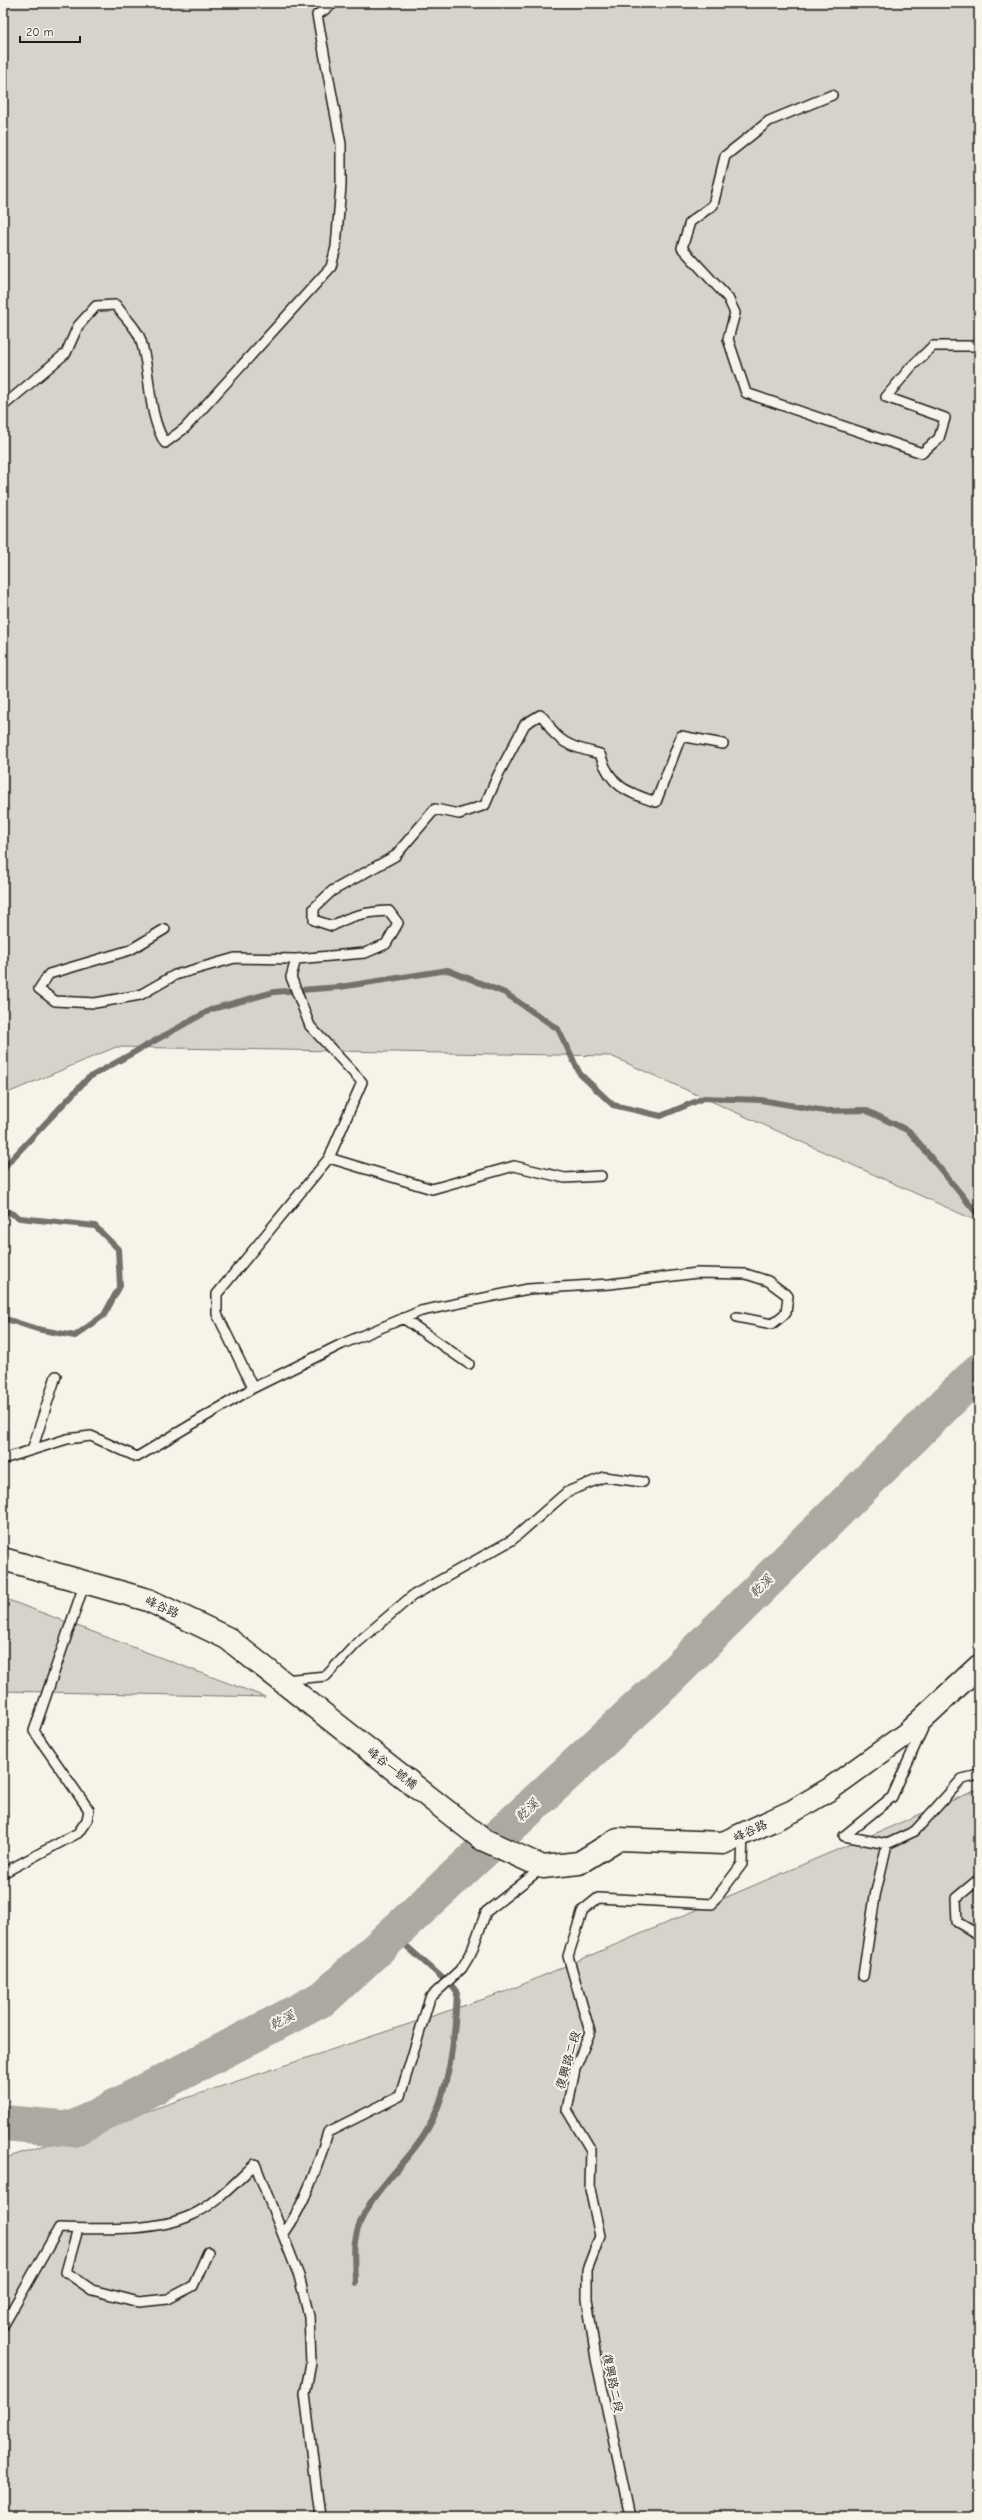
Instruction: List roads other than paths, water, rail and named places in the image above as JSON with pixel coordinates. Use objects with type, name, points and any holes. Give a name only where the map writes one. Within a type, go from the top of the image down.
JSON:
[{"type":"street","name":"峰谷路","points":[[3,1559],[148,1600],[227,1638],[301,1696]]},
{"type":"street","name":"峰谷路","points":[[482,1839],[543,1866],[579,1864],[618,1839],[723,1843],[793,1811],[830,1789],[906,1734],[979,1666]]},
{"type":"street","name":"峰谷一號橋","points":[[301,1696],[482,1839]]},
{"type":"lane","points":[[3,406],[66,352],[78,326],[96,306],[116,306],[139,336],[148,373],[151,406],[156,428],[165,443],[185,428],[311,292],[331,267],[336,247],[340,194],[341,144],[317,15],[334,3]]},
{"type":"lane","points":[[832,95],[769,121],[725,156],[713,205],[690,222],[682,248],[728,298],[735,313],[728,339],[746,393],[922,453],[939,438],[945,418],[886,397],[911,368],[933,346],[979,346]]},
{"type":"lane","points":[[165,929],[130,950],[49,974],[39,989],[55,1001],[95,1003],[140,995],[175,975],[235,958],[296,959],[365,953],[386,944],[398,923],[389,911],[364,912],[346,918],[332,926],[314,920],[314,908],[332,891],[395,856],[435,809],[459,814],[485,805],[498,775],[525,724],[540,715],[549,722],[555,736],[570,745],[600,754],[605,771],[617,786],[656,802],[681,736],[723,744]]},
{"type":"lane","points":[[253,1388],[217,1314],[217,1294],[329,1158],[362,1082],[310,1026],[292,977],[296,959]]},
{"type":"lane","points":[[329,1158],[432,1188],[514,1166],[565,1178],[601,1176]]},
{"type":"lane","points":[[3,1459],[67,1439],[91,1436],[137,1457],[253,1388],[342,1344],[421,1311],[528,1289],[610,1284],[697,1273],[746,1274],[768,1281],[788,1296],[786,1313],[772,1324],[737,1317]]},
{"type":"lane","points":[[403,1318],[469,1364]]},
{"type":"lane","points":[[32,1450],[56,1376]]},
{"type":"lane","points":[[280,1680],[326,1676],[357,1643],[412,1596],[512,1540],[567,1492],[604,1477],[643,1482]]},
{"type":"lane","points":[[3,1873],[78,1833],[87,1820],[89,1810],[34,1731],[85,1582]]},
{"type":"lane","points":[[930,1713],[892,1797],[844,1836],[887,1844],[915,1831],[962,1779],[979,1775]]},
{"type":"lane","name":"復興路二段","points":[[630,2517],[596,2359],[587,2299],[587,2270],[600,2236],[590,2189],[591,2150],[567,2110],[575,2068],[590,2032],[568,1956],[583,1910],[598,1898],[712,1904],[742,1864],[744,1834]]},
{"type":"lane","points":[[862,1976],[887,1844]]},
{"type":"lane","points":[[283,2235],[294,2219],[317,2171],[328,2132],[400,2096],[430,1998],[457,1973],[472,1953],[486,1912],[543,1866]]},
{"type":"lane","points":[[979,1879],[956,1898],[957,1922],[979,1935]]},
{"type":"lane","points":[[3,2326],[59,2228],[78,2229],[163,2224],[192,2215],[226,2192],[255,2164],[299,2276],[309,2316],[311,2363],[305,2394],[320,2517]]},
{"type":"lane","points":[[78,2229],[66,2272],[92,2290],[139,2302],[168,2299],[193,2286],[208,2252]]},
{"type":"waterway","points":[[3,1171],[7,1164],[88,1078],[212,1009],[274,992],[340,987],[448,970],[505,993],[558,1029],[580,1074],[613,1105],[661,1116],[704,1098],[761,1100],[825,1111],[865,1110],[909,1131],[979,1216]]},
{"type":"waterway","points":[[3,1209],[20,1218],[95,1226],[118,1249],[120,1286],[104,1315],[75,1336],[37,1329],[3,1318]]},
{"type":"waterway","name":"乾溪","points":[[3,2123],[73,2129],[324,1998],[658,1689],[979,1371]]},
{"type":"waterway","points":[[355,2283],[354,2246],[359,2225],[374,2197],[415,2148],[433,2119],[445,2084],[453,2046],[457,1991],[393,1934]]}]
